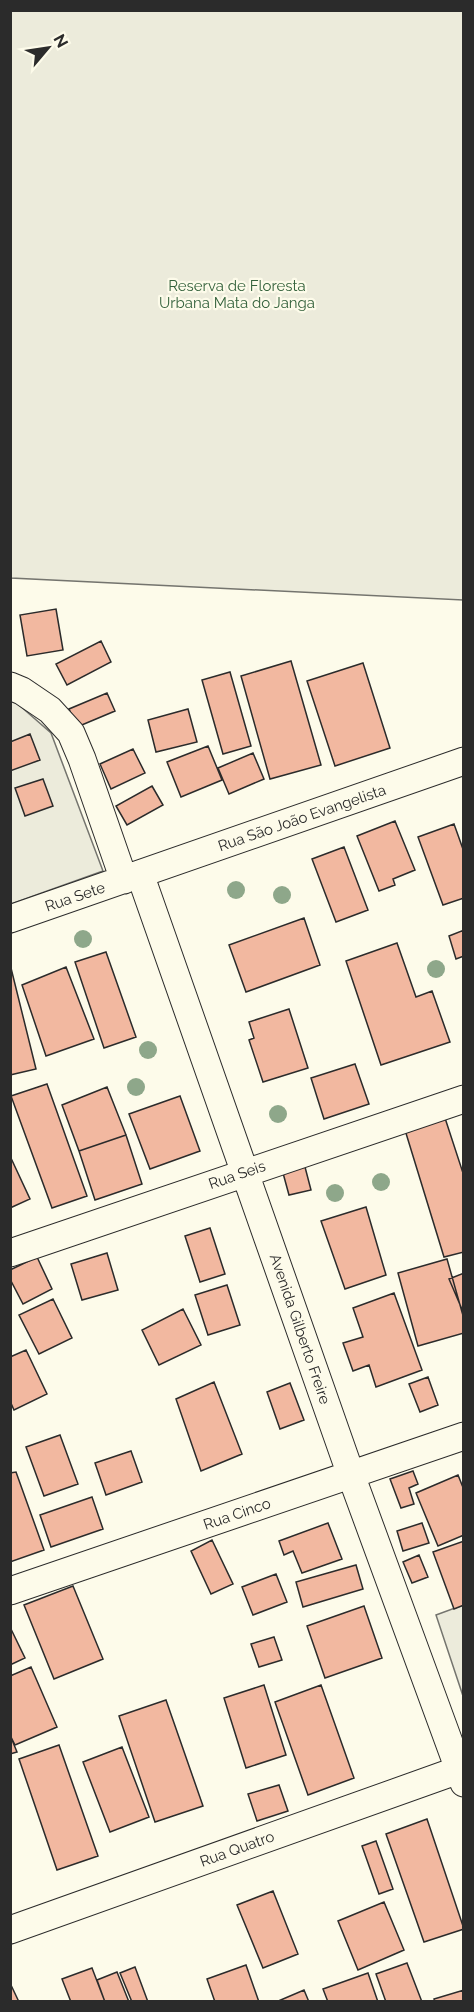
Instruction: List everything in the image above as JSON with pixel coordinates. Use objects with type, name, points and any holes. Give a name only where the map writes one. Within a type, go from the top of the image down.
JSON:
[{"type":"street","name":"Avenida Gilberto Freire","points":[[16,689],[50,710],[71,733],[132,877],[245,1172],[351,1475],[462,1774]]},
{"type":"street","name":"Rua São João Evangelista","points":[[132,877],[464,761]]},
{"type":"street","name":"Rua Sete","points":[[10,919],[132,877]]},
{"type":"street","name":"Rua Seis","points":[[10,1253],[464,1099]]},
{"type":"street","name":"Rua Cinco","points":[[10,1591],[464,1437]]},
{"type":"street","name":"Rua Quatro","points":[[10,1930],[462,1774]]},
{"type":"green space","name":"Reserva de Floresta Urbana Mata do Janga","points":[[11,10],[463,11],[463,600],[11,578]]},
{"type":"green space","points":[[11,698],[51,733],[103,871],[11,904]]},
{"type":"green space","points":[[463,1605],[463,1696],[436,1615]]},
{"type":"building","points":[[56,609],[63,650],[27,656],[20,615]]},
{"type":"building","points":[[101,641],[111,662],[67,685],[56,664]]},
{"type":"building","points":[[291,661],[321,765],[270,779],[241,676]]},
{"type":"building","points":[[363,663],[390,748],[335,766],[307,681]]},
{"type":"building","points":[[230,672],[251,746],[223,754],[202,680]]},
{"type":"building","points":[[107,693],[115,711],[77,727],[69,709]]},
{"type":"building","points":[[188,709],[197,742],[156,752],[148,720]]},
{"type":"building","points":[[30,734],[40,760],[10,771],[10,742]]},
{"type":"building","points":[[208,746],[222,780],[181,797],[167,762]]},
{"type":"building","points":[[133,749],[145,773],[111,789],[100,764]]},
{"type":"building","points":[[253,753],[264,779],[229,794],[218,768]]},
{"type":"building","points":[[43,779],[53,806],[25,816],[15,788]]},
{"type":"building","points":[[152,786],[163,805],[127,825],[116,806]]},
{"type":"building","points":[[395,821],[415,870],[393,879],[395,885],[379,891],[357,836]]},
{"type":"building","points":[[454,824],[464,852],[464,898],[443,905],[418,837]]},
{"type":"building","points":[[344,847],[368,910],[336,922],[312,859]]},
{"type":"building","points":[[304,918],[320,965],[246,992],[229,945]]},
{"type":"building","points":[[464,930],[464,956],[456,959],[449,936]]},
{"type":"building","points":[[397,943],[416,997],[432,991],[450,1042],[381,1065],[346,961]]},
{"type":"building","points":[[106,952],[136,1037],[104,1048],[75,962]]},
{"type":"building","points":[[10,964],[36,1069],[10,1075]]},
{"type":"building","points":[[66,967],[94,1039],[46,1056],[22,985]]},
{"type":"building","points":[[289,1009],[308,1068],[263,1082],[249,1040],[254,1038],[249,1022]]},
{"type":"building","points":[[355,1064],[369,1104],[324,1119],[311,1078]]},
{"type":"building","points":[[47,1084],[87,1196],[52,1208],[11,1096]]},
{"type":"building","points":[[107,1087],[126,1135],[79,1151],[62,1105]]},
{"type":"building","points":[[180,1096],[200,1151],[150,1169],[129,1114]]},
{"type":"building","points":[[445,1118],[464,1176],[464,1252],[444,1257],[405,1130]]},
{"type":"building","points":[[126,1135],[142,1184],[95,1200],[79,1151]]},
{"type":"building","points":[[10,1156],[30,1199],[10,1208]]},
{"type":"building","points":[[305,1167],[311,1190],[289,1195],[283,1173]]},
{"type":"building","points":[[366,1207],[386,1275],[345,1289],[321,1221]]},
{"type":"building","points":[[210,1228],[225,1274],[200,1282],[185,1236]]},
{"type":"building","points":[[107,1253],[118,1290],[82,1300],[71,1264]]},
{"type":"building","points":[[37,1257],[52,1289],[23,1304],[10,1279],[10,1270]]},
{"type":"building","points":[[447,1259],[464,1319],[464,1333],[418,1346],[398,1273]]},
{"type":"building","points":[[464,1273],[464,1314],[449,1279]]},
{"type":"building","points":[[227,1285],[240,1325],[208,1335],[195,1295]]},
{"type":"building","points":[[394,1293],[422,1370],[376,1387],[369,1365],[353,1371],[343,1343],[363,1337],[353,1308]]},
{"type":"building","points":[[53,1299],[72,1338],[39,1354],[19,1315]]},
{"type":"building","points":[[183,1309],[201,1345],[159,1365],[142,1330]]},
{"type":"building","points":[[26,1350],[47,1394],[14,1410],[10,1401],[10,1357]]},
{"type":"building","points":[[428,1377],[438,1405],[420,1412],[409,1384]]},
{"type":"building","points":[[214,1382],[242,1454],[201,1471],[176,1399]]},
{"type":"building","points":[[290,1383],[304,1420],[280,1429],[267,1392]]},
{"type":"building","points":[[60,1435],[78,1484],[44,1496],[26,1447]]},
{"type":"building","points":[[131,1451],[142,1482],[106,1495],[95,1463]]},
{"type":"building","points":[[413,1471],[418,1484],[409,1488],[414,1504],[401,1508],[390,1479]]},
{"type":"building","points":[[16,1472],[44,1550],[10,1562],[10,1473]]},
{"type":"building","points":[[458,1475],[464,1490],[464,1535],[438,1546],[416,1493]]},
{"type":"building","points":[[92,1497],[103,1529],[51,1547],[40,1515]]},
{"type":"building","points":[[328,1523],[342,1559],[302,1573],[293,1551],[284,1555],[279,1541]]},
{"type":"building","points":[[422,1523],[429,1543],[403,1551],[397,1531]]},
{"type":"building","points":[[212,1540],[233,1584],[211,1594],[191,1551]]},
{"type":"building","points":[[464,1541],[464,1605],[454,1609],[433,1552]]},
{"type":"building","points":[[419,1555],[428,1577],[412,1583],[403,1562]]},
{"type":"building","points":[[356,1565],[363,1589],[303,1607],[296,1582]]},
{"type":"building","points":[[276,1574],[287,1602],[253,1615],[242,1587]]},
{"type":"building","points":[[73,1586],[103,1659],[54,1679],[24,1605]]},
{"type":"building","points":[[364,1606],[382,1658],[325,1678],[307,1626]]},
{"type":"building","points":[[10,1627],[25,1658],[10,1665]]},
{"type":"building","points":[[274,1637],[282,1660],[259,1667],[251,1644]]},
{"type":"building","points":[[31,1667],[57,1727],[15,1745],[10,1735],[10,1676]]},
{"type":"building","points":[[264,1685],[286,1755],[246,1768],[224,1698]]},
{"type":"building","points":[[321,1685],[354,1778],[308,1795],[275,1702]]},
{"type":"building","points":[[166,1700],[203,1806],[155,1822],[119,1716]]},
{"type":"building","points":[[10,1735],[17,1752],[10,1754]]},
{"type":"building","points":[[59,1745],[98,1856],[57,1870],[19,1759]]},
{"type":"building","points":[[122,1747],[149,1817],[110,1832],[83,1762]]},
{"type":"building","points":[[279,1785],[288,1811],[257,1821],[248,1794]]},
{"type":"building","points":[[427,1819],[464,1929],[424,1942],[386,1834]]},
{"type":"building","points":[[376,1841],[393,1889],[379,1894],[362,1846]]},
{"type":"building","points":[[273,1891],[298,1954],[263,1968],[237,1905]]},
{"type":"building","points":[[384,1902],[404,1950],[358,1970],[338,1921]]},
{"type":"building","points":[[407,1963],[422,2002],[386,2002],[376,1974]]},
{"type":"building","points":[[246,1965],[259,2002],[215,2002],[207,1979]]},
{"type":"building","points":[[135,1967],[148,2002],[132,2002],[120,1973]]},
{"type":"building","points":[[92,1968],[105,2002],[71,2002],[62,1979]]},
{"type":"building","points":[[117,1972],[129,2002],[105,2002],[97,1980]]},
{"type":"building","points":[[368,1973],[378,2002],[328,2002],[323,1989]]},
{"type":"building","points":[[10,1983],[19,2002],[10,2002]]},
{"type":"building","points":[[304,1990],[309,2002],[276,2002]]},
{"type":"building","points":[[464,1990],[464,2002],[435,2002],[434,1999]]}]
